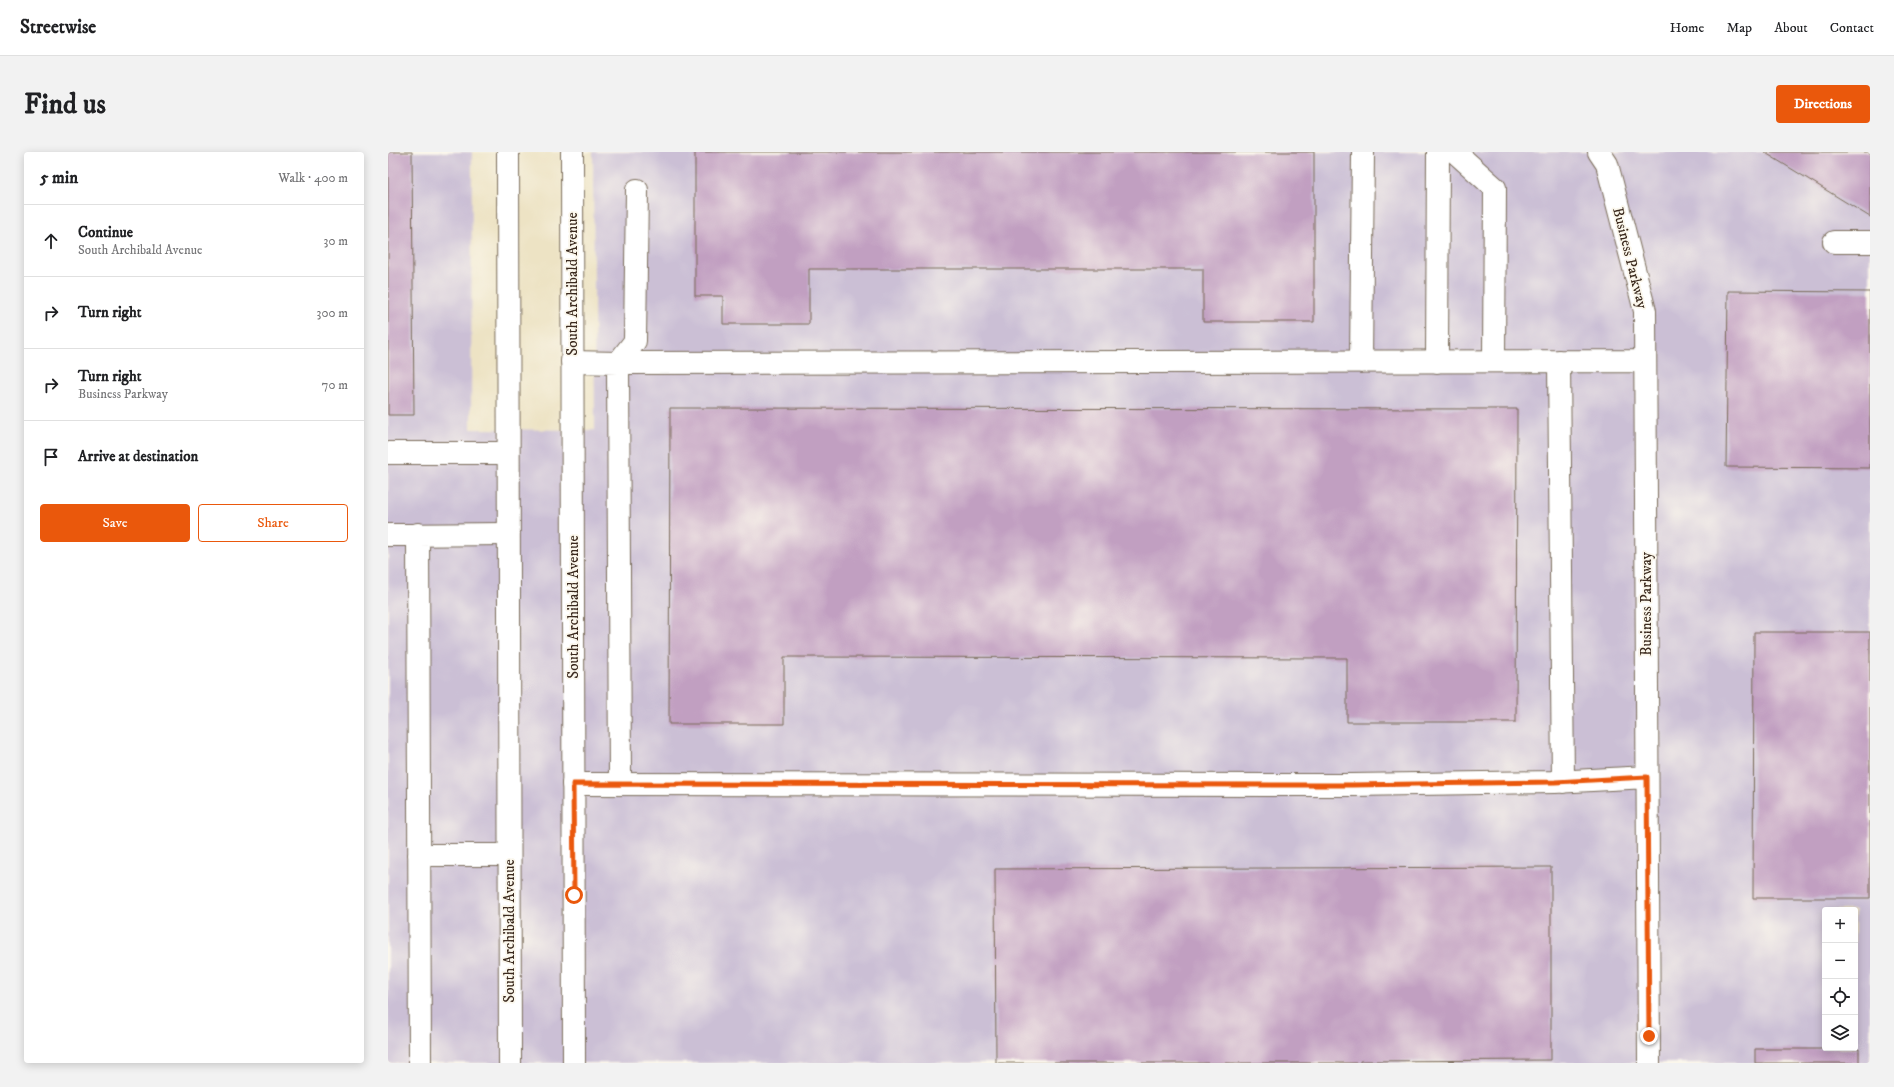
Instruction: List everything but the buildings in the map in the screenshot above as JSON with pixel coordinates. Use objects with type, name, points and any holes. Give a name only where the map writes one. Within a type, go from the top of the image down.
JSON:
[{"type":"main road","name":"South Archibald Avenue","points":[[508,152],[510,1063]]},
{"type":"main road","name":"South Archibald Avenue","points":[[572,152],[574,1063]]},
{"type":"main road","points":[[1361,362],[1363,152]]},
{"type":"main road","points":[[1438,152],[1438,362]]},
{"type":"main road","points":[[1455,152],[1494,188],[1494,362]]},
{"type":"main road","name":"Business Parkway","points":[[1599,152],[1607,164],[1645,311],[1649,1063]]},
{"type":"main road","points":[[620,784],[618,363],[635,341],[637,190]]},
{"type":"main road","points":[[1834,242],[1870,242]]},
{"type":"main road","points":[[572,362],[1645,362]]},
{"type":"main road","points":[[1559,362],[1563,782]]},
{"type":"main road","points":[[388,453],[508,453]]},
{"type":"main road","points":[[418,534],[420,1063]]},
{"type":"main road","points":[[388,535],[508,534]]},
{"type":"main road","points":[[573,784],[1352,785],[1563,782],[1647,777]]},
{"type":"main road","points":[[419,855],[509,855]]},
{"type":"shaded area","points":[[388,152],[472,152],[471,429],[595,430],[593,152],[1870,152],[1870,1063],[388,1063]]},
{"type":"route","points":[[574,895],[573,784],[1352,785],[1555,782],[1647,777],[1649,1036]]}]
